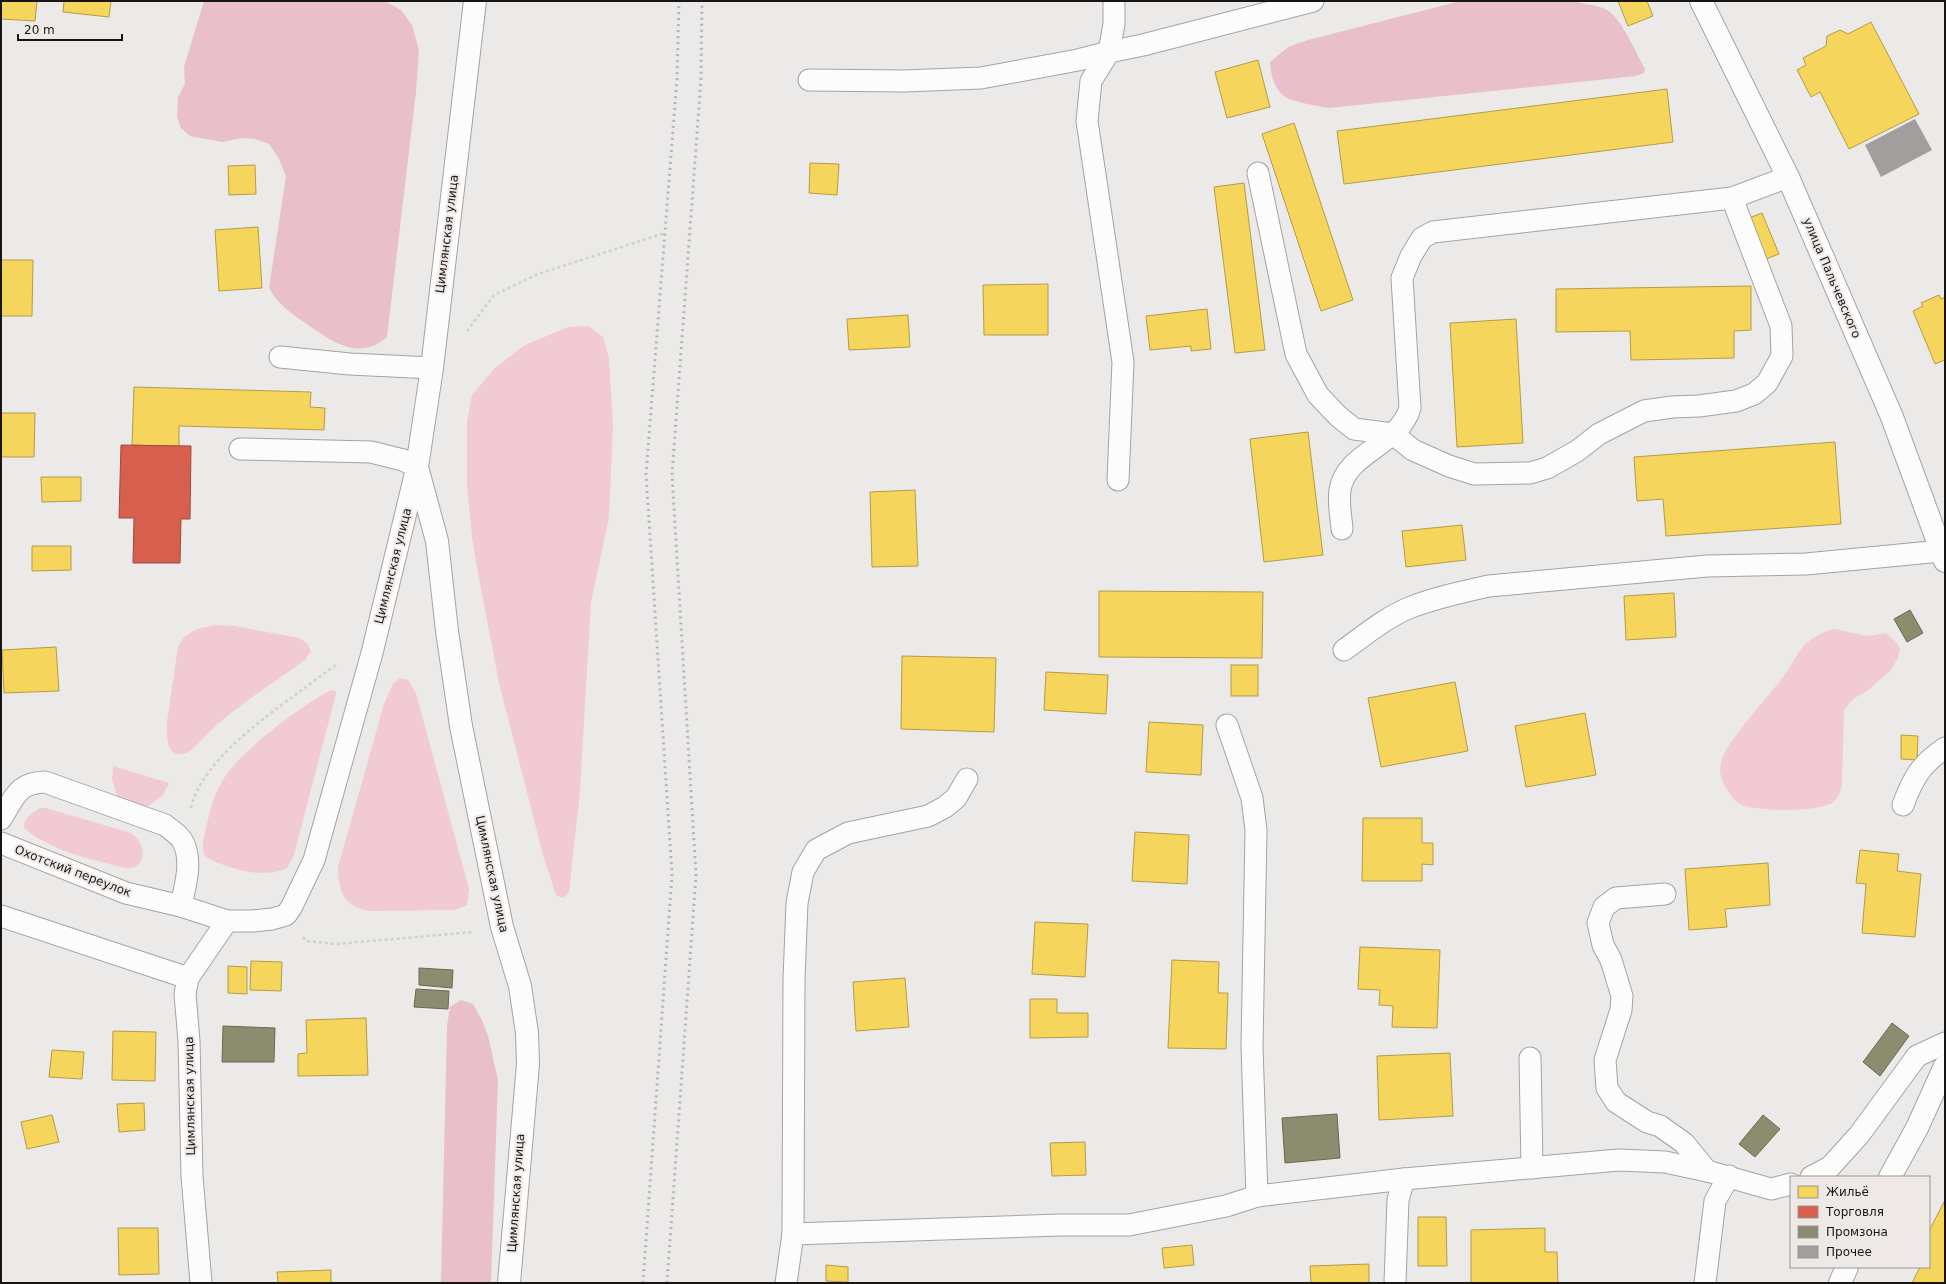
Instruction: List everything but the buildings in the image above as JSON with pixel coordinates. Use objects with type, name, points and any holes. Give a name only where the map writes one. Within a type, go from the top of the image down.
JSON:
[{"type":"street","name":"улица Пальчевского","points":[[1701,1],[1788,177],[1938,523],[1943,556]]},
{"type":"street","name":"Цимлянская улица","points":[[474,2],[432,368],[418,467],[436,541],[447,631],[462,726],[502,926],[520,986],[527,1041],[528,1064],[509,1283]]},
{"type":"street","points":[[1891,1176],[1917,1128],[1945,1066]]},
{"type":"street","points":[[1840,1283],[1847,1268]]},
{"type":"lane","points":[[1114,1],[1114,24],[1109,52],[1091,81],[1087,121],[1123,362],[1118,480]]},
{"type":"lane","points":[[809,80],[904,81],[981,78],[1078,60],[1143,45],[1313,1]]},
{"type":"lane","points":[[1258,174],[1296,354],[1318,395],[1338,416],[1354,429],[1393,434],[1413,450],[1449,466],[1474,474],[1530,473],[1547,468],[1577,451],[1599,434],[1644,411],[1736,401],[1754,394],[1767,383],[1782,356],[1781,326],[1732,198]]},
{"type":"lane","points":[[1342,529],[1339,500],[1340,488],[1348,470],[1400,429],[1407,419],[1410,408],[1402,278],[1411,256],[1422,238],[1433,232],[1732,198],[1788,177]]},
{"type":"lane","points":[[280,358],[350,364],[432,368]]},
{"type":"lane","points":[[240,448],[371,452],[403,460],[418,467]]},
{"type":"lane","name":"Цимлянская улица","points":[[286,915],[314,860],[372,653],[418,467]]},
{"type":"lane","points":[[1344,650],[1380,624],[1408,609],[1459,592],[1489,586],[1707,566],[1806,564],[1943,556]]},
{"type":"lane","points":[[1226,725],[1252,798],[1256,830],[1252,1047],[1257,1196]]},
{"type":"lane","points":[[1903,805],[1914,777],[1923,765],[1945,748]]},
{"type":"lane","points":[[786,1283],[794,1234],[794,979],[798,903],[803,872],[816,850],[848,833],[928,816],[945,807],[956,798],[967,779]]},
{"type":"lane","points":[[1,819],[21,788],[31,782],[45,782],[165,825],[176,833],[184,842],[188,868],[181,906]]},
{"type":"lane","name":"Охотский переулок","points":[[1,843],[126,893],[181,906],[227,921],[253,922],[286,915]]},
{"type":"lane","points":[[1665,894],[1616,898],[1604,907],[1598,923],[1603,945],[1611,960],[1622,996],[1622,1010],[1605,1060],[1607,1088],[1616,1102],[1647,1122],[1660,1126],[1684,1143],[1708,1171]]},
{"type":"lane","points":[[1,916],[188,978]]},
{"type":"lane","name":"Цимлянская улица","points":[[201,1283],[192,1176],[189,1041],[185,994],[188,978],[227,921]]},
{"type":"lane","points":[[1813,1176],[1830,1167],[1859,1134],[1917,1056],[1945,1043]]},
{"type":"lane","points":[[1530,1058],[1532,1168]]},
{"type":"lane","points":[[794,1234],[1060,1225],[1129,1225],[1226,1206],[1257,1196],[1404,1179],[1620,1160],[1665,1162],[1729,1176],[1771,1189],[1790,1184]]},
{"type":"lane","points":[[1705,1283],[1715,1201],[1729,1176]]},
{"type":"lane","points":[[1395,1283],[1398,1200],[1404,1179]]},
{"type":"path","points":[[434,346],[465,334],[494,295],[532,277],[665,233]]},
{"type":"path","points":[[184,842],[194,793],[223,755],[249,730],[335,666],[360,651],[372,653]]},
{"type":"path","points":[[286,915],[306,941],[336,944],[501,930],[502,926]]},
{"type":"shaded area","points":[[204,1],[385,1],[401,10],[412,25],[419,50],[416,92],[387,337],[377,344],[366,348],[356,348],[335,342],[285,308],[276,299],[269,288],[286,176],[278,157],[269,144],[255,139],[241,138],[222,142],[190,136],[181,128],[177,117],[178,97],[185,84],[184,67]]},
{"type":"shaded area","points":[[1461,1],[1574,1],[1603,8],[1613,14],[1623,28],[1645,69],[1644,73],[1636,76],[1329,108],[1305,104],[1288,98],[1280,93],[1275,85],[1270,62],[1288,47],[1308,40]]},
{"type":"shaded area","points":[[589,326],[603,337],[609,358],[613,425],[609,517],[591,603],[580,791],[569,892],[563,898],[556,895],[543,855],[499,683],[472,537],[467,484],[467,422],[472,395],[494,369],[523,346],[568,327]]},
{"type":"shaded area","points":[[215,625],[235,626],[299,638],[307,643],[311,651],[305,660],[217,724],[190,751],[182,754],[174,753],[169,746],[167,722],[178,646],[190,633],[198,629]]},
{"type":"shaded area","points":[[1834,629],[1868,636],[1886,633],[1900,648],[1898,658],[1891,670],[1867,691],[1853,699],[1844,710],[1842,785],[1839,795],[1832,803],[1813,808],[1772,810],[1748,807],[1740,804],[1730,794],[1721,775],[1721,762],[1726,751],[1746,722],[1783,677],[1805,645],[1821,634]]},
{"type":"shaded area","points":[[399,678],[408,680],[416,693],[469,889],[467,905],[455,910],[371,911],[362,909],[354,906],[344,897],[339,884],[338,867],[384,704],[393,684]]},
{"type":"shaded area","points":[[331,690],[336,691],[336,694],[294,855],[287,868],[281,871],[260,873],[233,868],[208,858],[203,850],[204,835],[218,789],[229,771],[263,737],[318,697]]},
{"type":"shaded area","points":[[113,766],[169,783],[163,795],[148,806],[134,804],[118,798],[112,780]]},
{"type":"shaded area","points":[[40,808],[46,808],[131,833],[140,843],[143,855],[141,861],[133,868],[125,868],[72,854],[47,843],[24,828],[27,818]]},
{"type":"shaded area","points":[[461,1000],[473,1004],[482,1020],[488,1036],[498,1080],[491,1283],[441,1283],[447,1026],[450,1007]]},
{"type":"railway","points":[[643,1283],[672,874],[646,474],[677,79],[679,1]]},
{"type":"railway","points":[[667,1283],[696,875],[672,475],[701,79],[702,1]]}]
